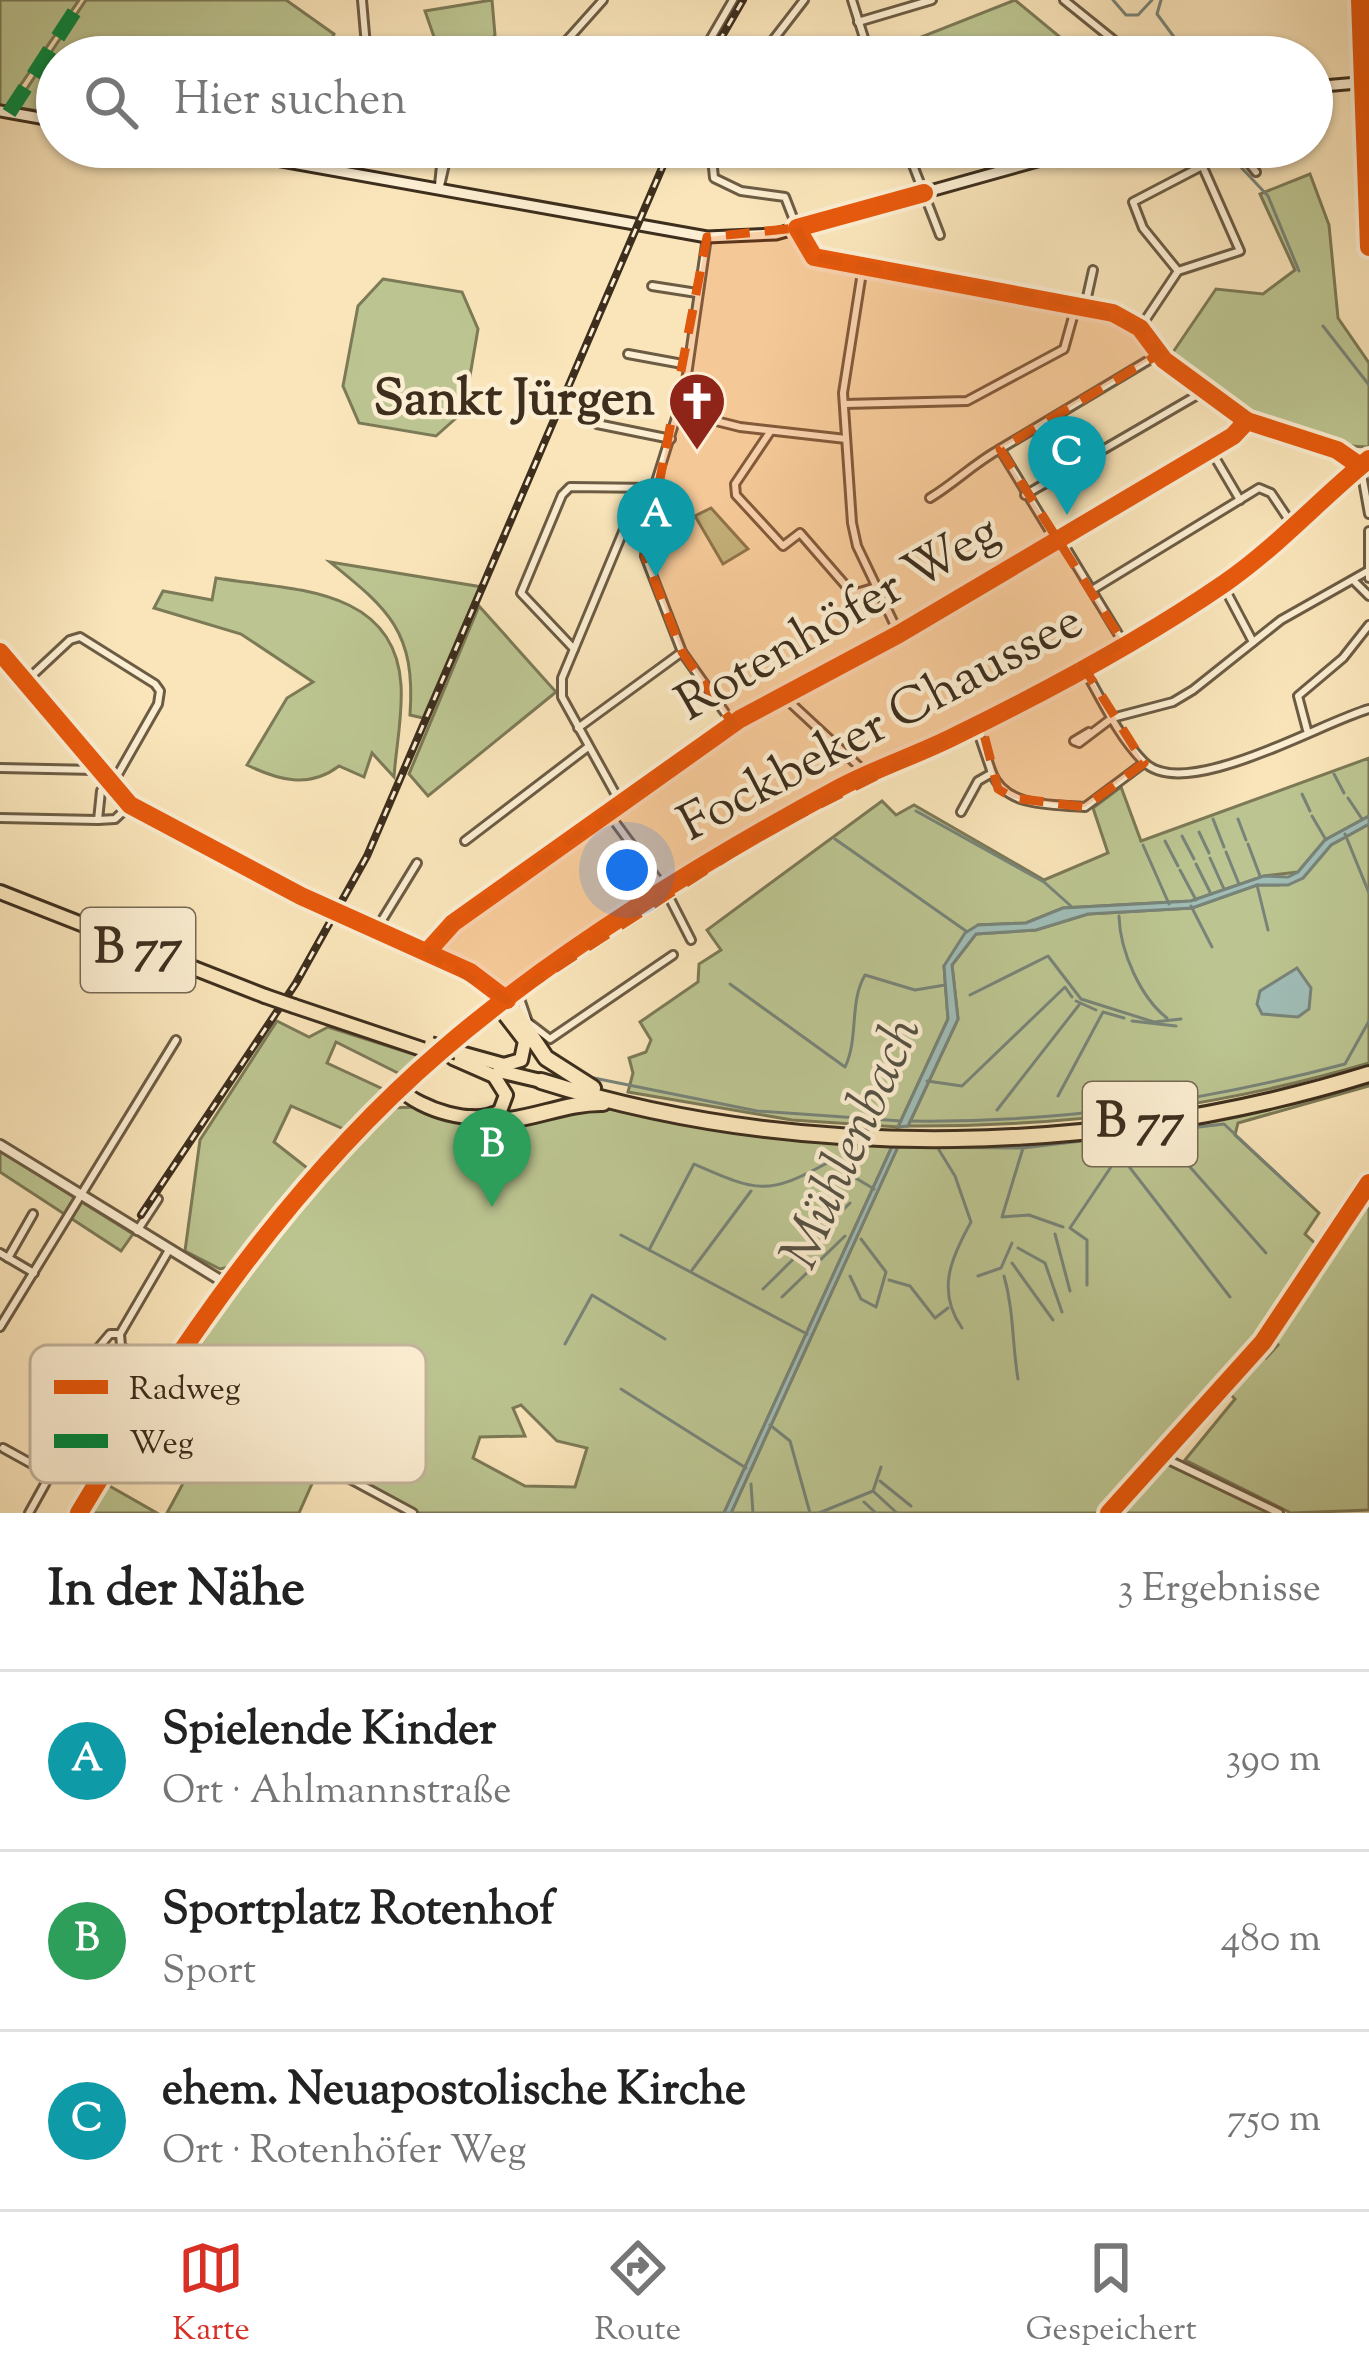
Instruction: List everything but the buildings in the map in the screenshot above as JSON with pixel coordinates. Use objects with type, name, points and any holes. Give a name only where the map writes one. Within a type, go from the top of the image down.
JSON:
[{"type":"highway","points":[[508,1000],[553,1065],[585,1085],[626,1101]]},
{"type":"highway","name":"B 77","points":[[541,1081],[770,1128],[900,1133],[1123,1120],[1262,1096],[1369,1070]]},
{"type":"highway","points":[[470,1118],[495,1122],[583,1103],[626,1101]]},
{"type":"main road","points":[[1333,85],[1366,82]]},
{"type":"main road","points":[[0,111],[36,117]]},
{"type":"main road","points":[[318,168],[707,237],[766,236],[1013,168]]},
{"type":"main road","name":"Fockbeker Chaussee","points":[[189,1345],[328,1162],[403,1086],[508,1000],[666,891],[868,775],[976,726],[1222,585],[1365,462]]},
{"type":"main road","name":"B 77","points":[[0,892],[294,1006],[541,1081]]},
{"type":"main road","points":[[454,1056],[504,1065],[520,1060],[525,1041],[508,1000]]},
{"type":"main road","points":[[384,1104],[422,1103],[470,1118],[500,1111],[505,1090],[494,1076],[454,1056]]},
{"type":"main road","points":[[403,1086],[422,1103]]},
{"type":"main road","name":"Fockbeker Chaussee","points":[[79,1513],[98,1483]]},
{"type":"street","points":[[362,0],[365,36]]},
{"type":"street","points":[[571,36],[603,0]]},
{"type":"street","points":[[712,36],[733,0]]},
{"type":"street","points":[[776,36],[804,0]]},
{"type":"street","points":[[852,0],[863,36]]},
{"type":"street","points":[[858,22],[932,0]]},
{"type":"street","points":[[1064,0],[1109,36]]},
{"type":"street","points":[[1360,0],[1369,247]]},
{"type":"street","points":[[439,190],[443,168]]},
{"type":"street","points":[[713,168],[714,178],[741,191],[785,197],[814,257],[1113,313],[1140,328],[1159,354],[1247,421],[1365,462],[1369,514]]},
{"type":"street","points":[[914,168],[940,235]]},
{"type":"street","points":[[1178,271],[1143,228],[1133,202],[1198,168]]},
{"type":"street","points":[[1140,328],[1178,271],[1245,251],[1203,168]]},
{"type":"street","points":[[1253,168],[1256,172]]},
{"type":"street","points":[[707,237],[680,412],[646,528],[649,573],[682,652],[733,724]]},
{"type":"street","points":[[863,266],[844,404],[852,524],[899,634]]},
{"type":"street","points":[[844,404],[975,399],[1064,349],[1093,269]]},
{"type":"street","points":[[652,286],[697,293]]},
{"type":"street","points":[[628,354],[688,365]]},
{"type":"street","points":[[930,498],[955,474],[1159,354]]},
{"type":"street","points":[[1025,495],[1206,390]]},
{"type":"street","points":[[680,412],[770,432],[846,439]]},
{"type":"street","name":"Rotenhöfer Weg","points":[[427,952],[453,923],[733,724],[1059,541],[1210,449],[1247,421]]},
{"type":"street","points":[[597,424],[671,439]]},
{"type":"street","points":[[770,432],[736,484],[736,495],[783,546],[800,533],[853,595],[876,587]]},
{"type":"street","points":[[1000,449],[1025,495],[1123,642]]},
{"type":"street","points":[[1210,449],[1240,500]]},
{"type":"street","points":[[574,649],[521,593],[562,495],[570,487],[654,488]]},
{"type":"street","points":[[1092,590],[1265,488],[1293,527]]},
{"type":"street","points":[[621,804],[562,697],[574,649],[625,527],[646,528]]},
{"type":"street","points":[[1089,732],[1112,718],[1172,702],[1282,620],[1367,575],[1369,531]]},
{"type":"street","points":[[1355,582],[1369,596]]},
{"type":"street","points":[[1222,585],[1253,642]]},
{"type":"street","points":[[1307,730],[1298,696],[1343,658],[1369,625]]},
{"type":"street","points":[[25,682],[70,640],[80,637],[160,692],[158,704],[101,791],[98,820]]},
{"type":"street","points":[[0,652],[130,805],[427,952],[508,1000],[550,1039],[673,956]]},
{"type":"street","points":[[578,728],[682,652]]},
{"type":"street","points":[[1082,666],[1144,763],[1163,771],[1215,770],[1369,709]]},
{"type":"street","points":[[781,694],[868,775]]},
{"type":"street","points":[[976,726],[998,789],[1012,798],[1085,807],[1144,763]]},
{"type":"street","points":[[466,841],[588,746]]},
{"type":"street","points":[[0,768],[96,770]]},
{"type":"street","points":[[962,812],[978,781],[992,773]]},
{"type":"street","points":[[0,818],[115,819],[130,805]]},
{"type":"street","points":[[609,814],[666,891],[691,940]]},
{"type":"street","points":[[376,930],[417,863]]},
{"type":"street","points":[[0,1327],[176,1040]]},
{"type":"street","points":[[0,1145],[231,1287]]},
{"type":"street","points":[[1105,1513],[1261,1341],[1369,1178]]},
{"type":"street","points":[[137,1231],[158,1199]]},
{"type":"street","points":[[33,1214],[4,1256],[34,1274]]},
{"type":"street","points":[[121,1345],[120,1334],[169,1250]]},
{"type":"street","points":[[101,1345],[110,1334],[120,1334]]},
{"type":"street","points":[[3,1448],[30,1463]]},
{"type":"street","points":[[1158,1455],[1279,1513]]},
{"type":"street","points":[[28,1513],[45,1483]]},
{"type":"street","points":[[355,1483],[413,1513]]},
{"type":"highlighted area","points":[[797,228],[811,256],[1085,306],[1140,328],[1159,354],[1000,449],[1123,642],[1083,666],[1144,763],[1085,807],[1013,798],[998,789],[981,723],[761,834],[507,1000],[427,952],[453,923],[733,724],[682,652],[645,556],[707,237]]},
{"type":"green space","points":[[0,0],[79,0],[54,36],[36,36],[36,62],[6,106],[0,105]]},
{"type":"green space","points":[[86,0],[286,0],[334,34],[333,36],[62,36]]},
{"type":"green space","points":[[492,0],[495,35],[434,36],[425,11]]},
{"type":"green space","points":[[1015,0],[1059,36],[924,36]]},
{"type":"green space","points":[[36,75],[36,111],[20,108],[18,102]]},
{"type":"green space","points":[[1310,174],[1329,225],[1338,318],[1369,363],[1369,447],[1342,445],[1289,429],[1169,358],[1216,289],[1263,294],[1295,270],[1260,194]]},
{"type":"green space","points":[[383,279],[462,292],[478,329],[464,411],[436,436],[359,423],[343,386],[358,306]]},
{"type":"green space","points":[[711,508],[748,549],[723,564],[695,516]]},
{"type":"green space","points":[[330,562],[482,587],[423,718],[410,715],[408,662],[394,625],[368,594]]},
{"type":"green space","points":[[216,578],[333,598],[359,610],[380,628],[394,652],[401,685],[394,777],[372,753],[364,777],[339,766],[316,778],[293,780],[247,765],[287,698],[313,682],[241,634],[154,608],[163,591],[212,600]]},
{"type":"green space","points":[[479,606],[556,692],[428,796],[409,774]]},
{"type":"green space","points":[[1369,758],[1369,816],[1325,840],[1298,872],[1264,876],[1191,901],[1063,908],[1026,923],[978,925],[944,966],[948,1019],[898,1127],[792,1120],[628,1092],[633,1073],[629,1058],[646,1052],[651,1040],[640,1022],[698,982],[699,964],[721,950],[707,930],[882,801],[896,815],[914,805],[1044,880],[1108,853],[1093,808],[1121,787],[1141,841]]},
{"type":"green space","points":[[1369,824],[1369,1063],[1255,1092],[1141,1112],[1025,1123],[908,1126],[958,1019],[952,965],[976,934],[1036,930],[1088,914],[1192,908],[1257,885],[1279,885],[1303,878],[1331,845]]},
{"type":"green space","points":[[277,1021],[309,1037],[328,1027],[419,1056],[400,1074],[336,1042],[327,1063],[385,1090],[346,1130],[291,1106],[274,1142],[311,1171],[229,1267],[220,1269],[185,1251],[200,1140]]},
{"type":"green space","points":[[1369,1078],[1369,1086],[1238,1123],[1235,1135],[1319,1213],[1305,1234],[1319,1247],[1260,1335],[1100,1513],[731,1513],[901,1140],[1099,1133]]},
{"type":"green space","points":[[592,1105],[895,1140],[724,1513],[417,1513],[362,1483],[426,1483],[426,1345],[201,1345],[273,1240],[385,1108],[420,1107],[480,1123]],"holes":[[[521,1405],[557,1441],[587,1448],[575,1487],[525,1486],[473,1458],[480,1437],[525,1436],[513,1408]]]},
{"type":"green space","points":[[0,1151],[133,1234],[121,1251],[0,1172]]},
{"type":"green space","points":[[1369,1189],[1369,1510],[1291,1513],[1185,1460],[1235,1399],[1226,1390],[1258,1351],[1266,1358],[1278,1345],[1271,1336]]},
{"type":"green space","points":[[1161,1459],[1274,1513],[1112,1513]]},
{"type":"green space","points":[[183,1483],[312,1483],[299,1513],[167,1513]]},
{"type":"green space","points":[[106,1484],[157,1513],[88,1513]]},
{"type":"water","points":[[1369,816],[1369,824],[1331,845],[1303,878],[1288,885],[1257,885],[1192,908],[1088,914],[1036,930],[976,934],[952,965],[958,1019],[908,1126],[898,1127],[948,1019],[944,966],[965,933],[978,925],[1026,923],[1063,908],[1191,901],[1264,876],[1288,877],[1325,840]]},
{"type":"water","points":[[1297,968],[1311,988],[1309,1009],[1298,1017],[1262,1014],[1257,1004],[1260,991]]},
{"type":"water","points":[[895,1140],[901,1140],[731,1513],[724,1513]]},
{"type":"waterway","points":[[1113,0],[1126,15],[1138,15],[1152,0]]},
{"type":"waterway","points":[[1161,0],[1157,14],[1173,36]]},
{"type":"waterway","points":[[1242,168],[1268,196],[1299,271]]},
{"type":"waterway","points":[[1323,326],[1369,385]]},
{"type":"waterway","points":[[1334,774],[1344,793]]},
{"type":"waterway","points":[[1302,794],[1310,811]]},
{"type":"waterway","points":[[1348,798],[1362,819]]},
{"type":"waterway","points":[[916,811],[1044,882],[1072,907]]},
{"type":"waterway","points":[[1312,816],[1326,840]]},
{"type":"waterway","points":[[1213,819],[1224,847]]},
{"type":"waterway","points":[[1238,819],[1246,840]]},
{"type":"waterway","points":[[1199,832],[1209,853]]},
{"type":"waterway","points":[[1345,834],[1369,893]]},
{"type":"waterway","points":[[1182,836],[1194,859]]},
{"type":"waterway","points":[[835,839],[966,931]]},
{"type":"waterway","points":[[1165,841],[1178,866]]},
{"type":"waterway","points":[[1248,844],[1260,876]]},
{"type":"waterway","points":[[1143,845],[1169,904]]},
{"type":"waterway","points":[[1226,852],[1239,884]]},
{"type":"waterway","points":[[1210,858],[1224,889]]},
{"type":"waterway","points":[[1196,864],[1211,894]]},
{"type":"waterway","points":[[1180,870],[1196,900]]},
{"type":"waterway","points":[[1257,885],[1268,930]]},
{"type":"waterway","points":[[1191,906],[1212,947]]},
{"type":"waterway","points":[[1119,916],[1134,973],[1167,1018]]},
{"type":"waterway","points":[[970,995],[1048,956],[1081,999],[1154,1022],[1181,1019]]},
{"type":"waterway","name":"Mühlenbach","points":[[730,984],[845,1067],[865,975],[915,990],[945,985]]},
{"type":"waterway","name":"Mühlenbach","points":[[927,1081],[962,1086],[1065,987],[1072,997]]},
{"type":"waterway","points":[[1076,1001],[1096,1010]]},
{"type":"waterway","points":[[997,1110],[1079,1005]]},
{"type":"waterway","points":[[1058,1096],[1103,1012],[1124,1018]]},
{"type":"waterway","points":[[1132,1021],[1176,1026]]},
{"type":"waterway","name":"Mühlenbach","points":[[910,1121],[1076,1114],[1237,1089],[1345,1064],[1369,1021]]},
{"type":"waterway","name":"Mühlenbach","points":[[584,1076],[757,1111],[901,1121]]},
{"type":"waterway","name":"Mühlenbach","points":[[895,1147],[1023,1148],[1224,1124],[1305,1200]]},
{"type":"waterway","points":[[1160,1133],[1266,1253]]},
{"type":"waterway","points":[[1110,1142],[1230,1297]]},
{"type":"waterway","points":[[1023,1148],[1002,1217],[1029,1215],[1063,1227]]},
{"type":"waterway","points":[[939,1150],[955,1176],[971,1222],[949,1275],[950,1301],[962,1328]]},
{"type":"waterway","points":[[1087,1285],[1087,1240],[1070,1228],[1119,1155]]},
{"type":"waterway","name":"Mühlenbach","points":[[649,1250],[694,1164],[762,1186],[791,1181],[829,1162],[874,1189]]},
{"type":"waterway","points":[[692,1270],[751,1191]]},
{"type":"waterway","name":"Mühlenbach","points":[[763,1289],[850,1203]]},
{"type":"waterway","points":[[1055,1234],[1070,1291]]},
{"type":"waterway","points":[[621,1235],[807,1334]]},
{"type":"waterway","name":"Mühlenbach","points":[[782,1297],[845,1236]]},
{"type":"waterway","name":"Mühlenbach","points":[[850,1276],[861,1299],[876,1307],[886,1272],[861,1239]]},
{"type":"waterway","points":[[978,1276],[1001,1268],[1012,1243]]},
{"type":"waterway","points":[[1018,1248],[1045,1263],[1062,1312]]},
{"type":"waterway","points":[[1012,1263],[1053,1320]]},
{"type":"waterway","points":[[1004,1276],[1018,1379]]},
{"type":"waterway","points":[[889,1280],[910,1286],[935,1318],[948,1308]]},
{"type":"waterway","points":[[565,1344],[592,1295],[665,1339]]},
{"type":"waterway","points":[[621,1389],[746,1468]]},
{"type":"waterway","points":[[770,1425],[790,1441],[810,1513]]},
{"type":"waterway","points":[[819,1513],[873,1491],[881,1467]]},
{"type":"waterway","points":[[880,1481],[911,1506]]},
{"type":"waterway","points":[[751,1484],[753,1513]]},
{"type":"waterway","points":[[873,1491],[897,1513]]},
{"type":"waterway","points":[[864,1502],[876,1513]]},
{"type":"railway","points":[[722,36],[743,0]]},
{"type":"railway","points":[[141,1215],[296,983],[367,856],[662,168]]},
{"type":"marked path","points":[[59,36],[82,0]]},
{"type":"marked path","points":[[9,113],[36,71]]},
{"type":"cycle path","points":[[1360,0],[1369,247]]},
{"type":"cycle path","points":[[924,193],[797,228],[814,257],[1113,313],[1140,328],[1164,360],[1247,421],[1337,450],[1360,466]]},
{"type":"cycle path","points":[[427,952],[453,923],[740,719],[899,634],[1233,436],[1247,421]]},
{"type":"cycle path","points":[[186,1345],[242,1267],[336,1153],[441,1051],[533,978],[739,844],[841,787],[1025,701],[1161,625],[1244,569],[1369,459]]},
{"type":"cycle path","points":[[0,652],[130,805],[301,896],[470,972],[507,1000]]},
{"type":"cycle path","points":[[1109,1513],[1263,1342],[1369,1183]]},
{"type":"cycle path","points":[[79,1513],[98,1483]]},
{"type":"place","name":"Sankt Jürgen","points":[[697,452]]},
{"type":"place","name":"ehem. Neuapostolische Kirche","points":[[1067,515]]},
{"type":"place","name":"Spielende Kinder","points":[[656,577]]},
{"type":"place","name":"Sportplatz Rotenhof","points":[[492,1207]]}]
